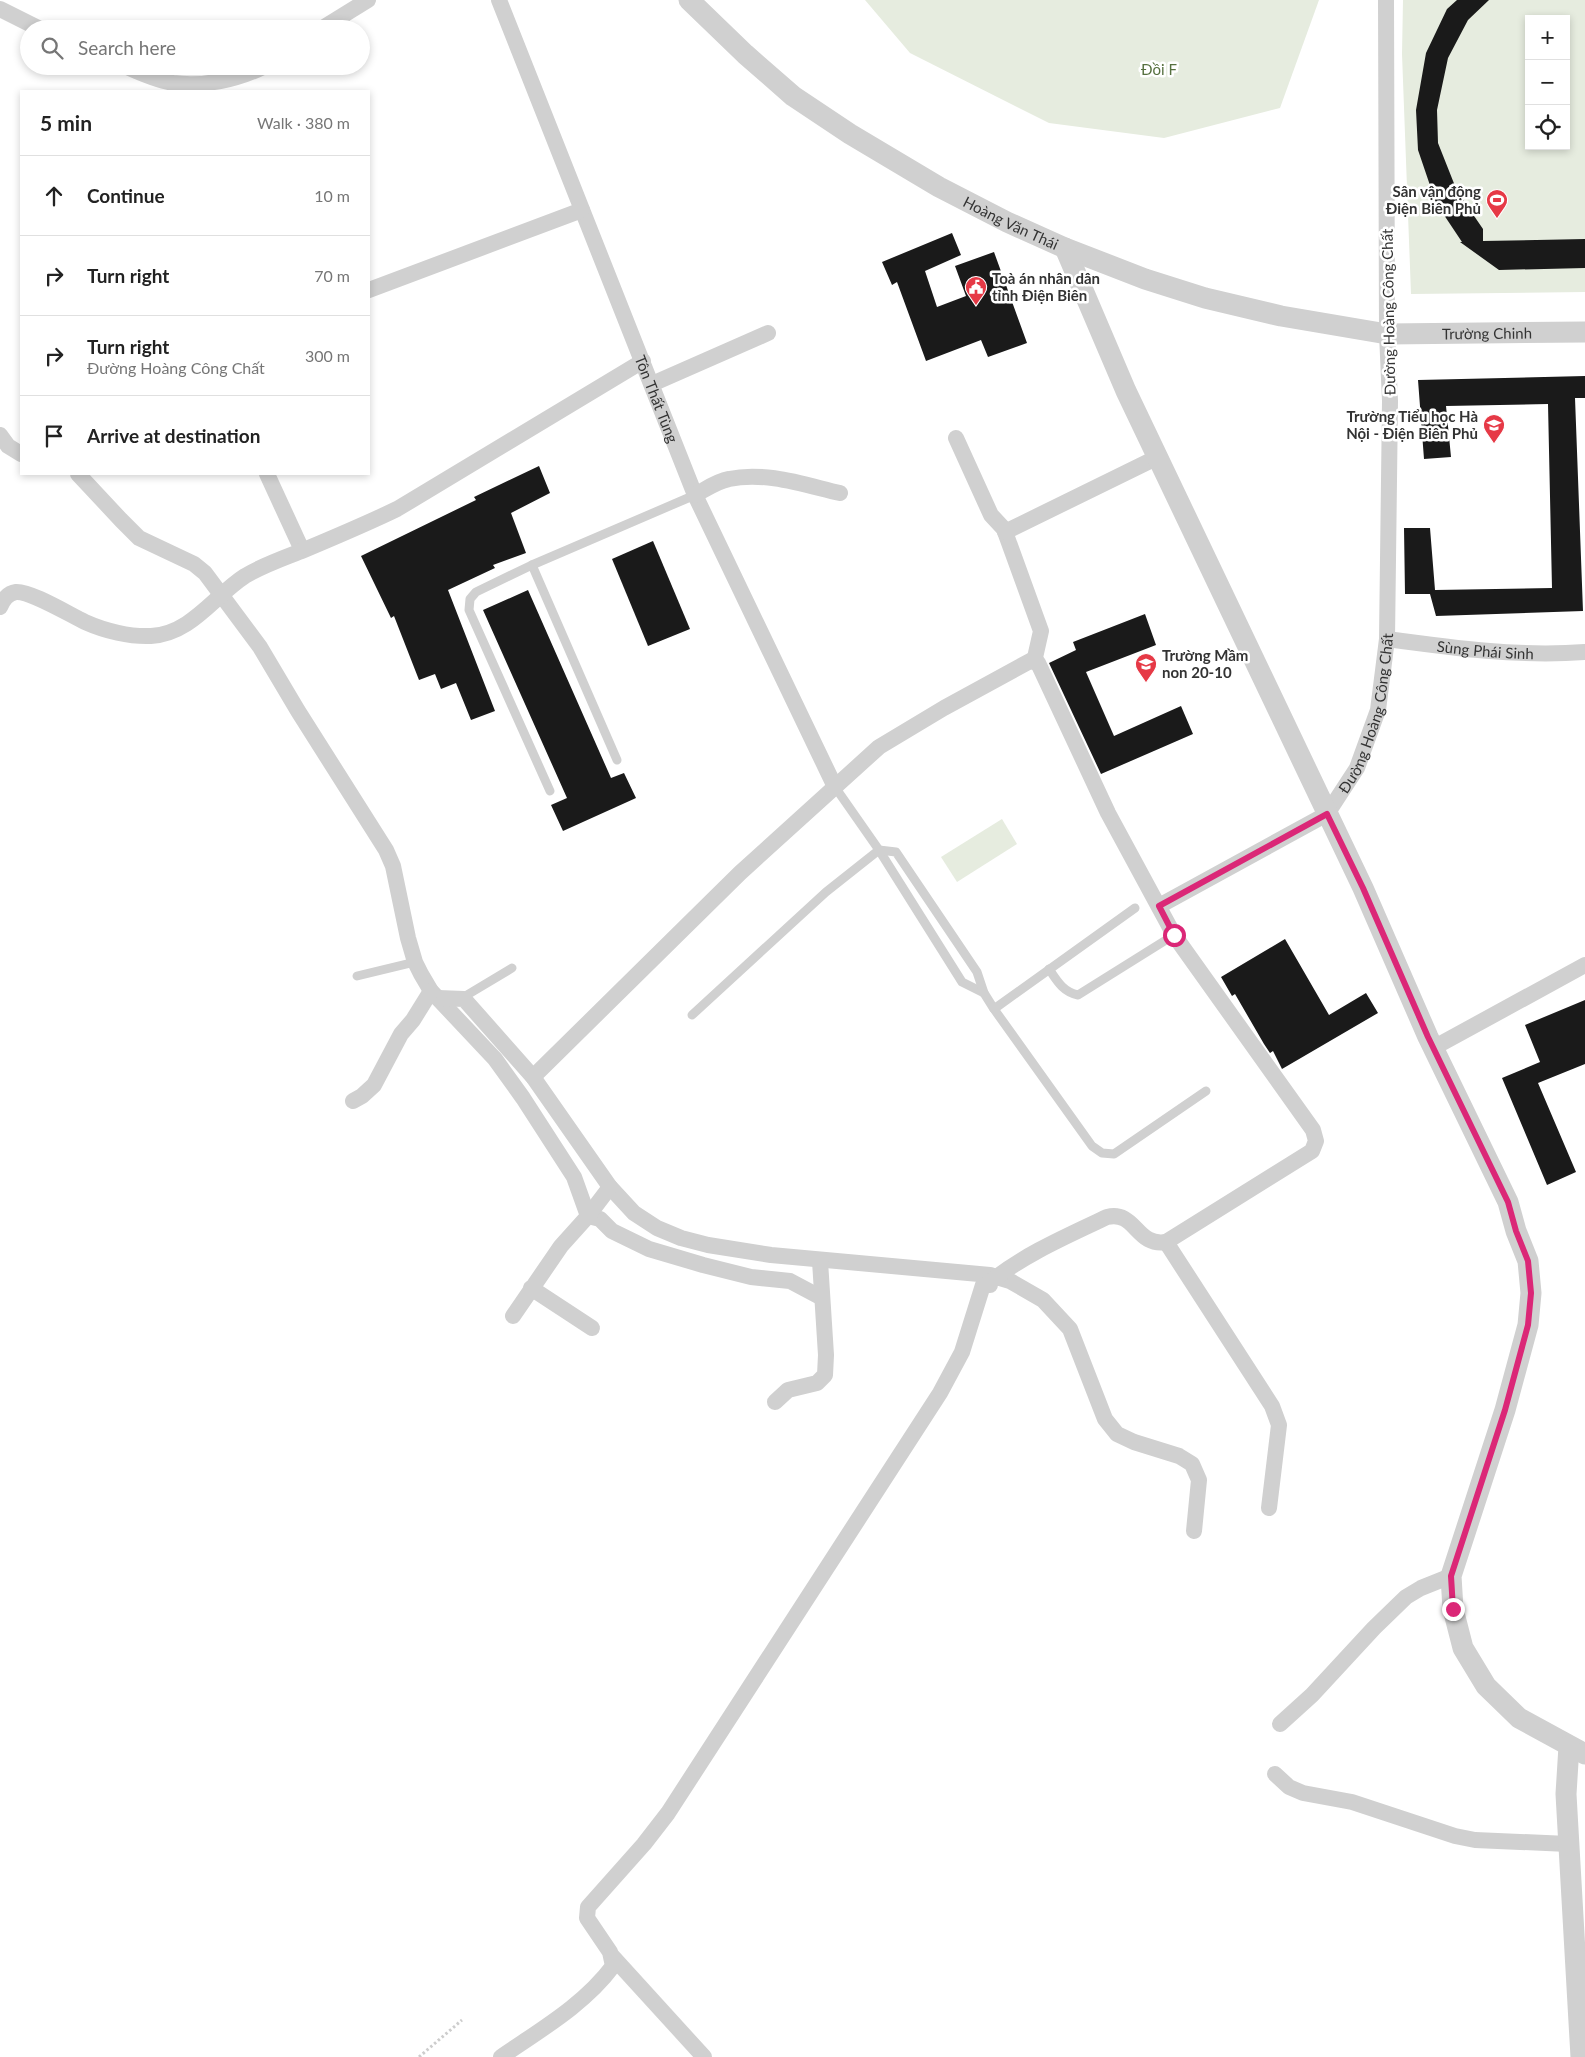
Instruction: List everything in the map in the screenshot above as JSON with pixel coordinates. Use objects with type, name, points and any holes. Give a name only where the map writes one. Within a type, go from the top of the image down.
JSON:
[{"type":"street","points":[[334,20],[368,0]]},
{"type":"street","name":"Tôn Thất Tùng","points":[[499,0],[695,495],[835,787]]},
{"type":"street","name":"Hoàng Văn Thái","points":[[689,0],[793,96],[850,134],[939,187],[1007,222],[1065,248],[1145,279],[1205,298],[1281,316],[1387,334]]},
{"type":"street","name":"Đường Hoàng Công Chất","points":[[1327,814],[1357,768],[1378,710],[1387,639],[1390,402],[1387,334],[1386,0]]},
{"type":"street","points":[[0,9],[22,20]]},
{"type":"street","points":[[147,75],[174,83],[198,84],[226,81],[246,75]]},
{"type":"street","points":[[227,90],[248,75]]},
{"type":"street","points":[[370,290],[582,210]]},
{"type":"street","points":[[1065,248],[1126,391],[1363,888],[1433,1048],[1508,1202],[1516,1231],[1528,1261],[1531,1293],[1528,1325],[1505,1410],[1451,1576],[1453,1609],[1463,1648],[1486,1686],[1519,1718],[1577,1750],[1566,1794],[1582,2030],[1581,2057]]},
{"type":"street","name":"Trường Chinh","points":[[1387,334],[1585,332]]},
{"type":"street","points":[[652,384],[768,333]]},
{"type":"street","points":[[0,607],[8,595],[16,592],[27,594],[95,626],[138,636],[170,633],[188,624],[244,577],[263,566],[364,525],[397,509],[643,361]]},
{"type":"street","points":[[0,435],[8,446],[20,453]]},
{"type":"street","points":[[956,438],[991,515],[1005,532],[1041,631],[1034,662]]},
{"type":"street","points":[[1005,532],[1158,457]]},
{"type":"street","points":[[79,475],[114,514],[139,538],[194,564],[222,595],[260,647],[298,712],[386,850],[393,866],[415,962],[434,994],[495,1059],[513,1083],[574,1177],[588,1216]]},
{"type":"street","points":[[267,475],[302,550]]},
{"type":"street","points":[[695,495],[717,483],[745,476],[791,482],[840,493]]},
{"type":"street","name":"Sùng Phái Sinh","points":[[1387,639],[1488,652],[1560,654],[1585,652]]},
{"type":"street","points":[[534,1077],[740,873],[879,747],[1029,661],[1038,663],[1108,813],[1174,935],[1313,1130],[1316,1141],[1312,1151],[1166,1242],[1148,1241],[1124,1217],[1116,1214],[1107,1216],[1053,1242],[1005,1270],[990,1284],[984,1285],[962,1352],[940,1393],[673,1805],[644,1844],[588,1907],[588,1918],[612,1956],[704,2057]]},
{"type":"street","points":[[1159,906],[1327,814]]},
{"type":"street","points":[[1433,1048],[1585,965]]},
{"type":"street","points":[[434,994],[462,998],[534,1077],[610,1187],[634,1213],[657,1228],[708,1246],[820,1261],[996,1277],[1010,1281],[1043,1300],[1070,1329],[1105,1419],[1117,1434],[1134,1442],[1179,1456],[1192,1464],[1199,1480],[1194,1531]]},
{"type":"street","points":[[352,1101],[362,1096],[374,1085],[401,1034],[434,994]]},
{"type":"street","points":[[513,1316],[530,1288],[561,1246],[588,1216],[610,1187]]},
{"type":"street","points":[[588,1216],[600,1218],[612,1231],[649,1249],[751,1277],[790,1281],[822,1298]]},
{"type":"street","points":[[1166,1242],[1272,1406],[1279,1425],[1269,1508]]},
{"type":"street","points":[[775,1402],[788,1390],[817,1383],[825,1375],[826,1355],[820,1261]]},
{"type":"street","points":[[530,1288],[592,1328]]},
{"type":"street","points":[[1280,1724],[1312,1695],[1374,1628],[1406,1597],[1421,1588],[1451,1576]]},
{"type":"street","points":[[1275,1774],[1289,1787],[1303,1793],[1352,1802],[1455,1836],[1475,1840],[1568,1844]]},
{"type":"street","points":[[501,2057],[572,2008],[612,1966],[612,1956]]},
{"type":"lane","points":[[550,791],[469,610],[470,600],[476,592],[532,565],[695,495]]},
{"type":"lane","points":[[532,565],[617,760]]},
{"type":"lane","points":[[835,787],[879,850],[962,982],[984,993]]},
{"type":"lane","points":[[692,1015],[826,892],[879,850],[896,852],[977,972],[984,993],[994,1009],[1092,1146],[1102,1153],[1114,1154],[1206,1091]]},
{"type":"lane","points":[[994,1009],[1135,908]]},
{"type":"lane","points":[[1049,969],[1062,988],[1069,993],[1078,995],[1174,935]]},
{"type":"lane","points":[[357,976],[415,962]]},
{"type":"lane","points":[[462,998],[512,968]]},
{"type":"path","points":[[419,2057],[462,2020]]},
{"type":"green space","name":"Đồi F","points":[[865,0],[1319,0],[1280,108],[1164,138],[1049,123],[910,53]]},
{"type":"green space","name":"Sân vận động Điện Biên Phủ","points":[[1403,0],[1585,0],[1585,292],[1411,294],[1402,54]]},
{"type":"green space","points":[[1002,819],[1017,844],[957,882],[941,857]]},
{"type":"building","points":[[1457,0],[1489,0],[1468,20],[1448,58],[1437,110],[1438,143],[1457,191],[1483,229],[1483,241],[1585,239],[1585,268],[1499,270],[1460,242],[1462,242],[1436,203],[1418,150],[1416,110],[1426,53],[1447,9]]},
{"type":"building","name":"Toà án nhân dân tỉnh Điện Biên","points":[[952,233],[961,255],[925,271],[937,307],[966,296],[955,266],[994,252],[1027,343],[988,357],[981,340],[926,361],[897,282],[892,285],[882,262]]},
{"type":"building","points":[[1585,376],[1585,398],[1575,398],[1583,611],[1436,616],[1430,594],[1405,594],[1404,528],[1430,528],[1435,590],[1552,588],[1548,404],[1446,406],[1451,457],[1424,459],[1418,380]]},
{"type":"building","points":[[539,466],[550,493],[511,513],[526,553],[493,565],[495,568],[448,590],[495,711],[471,720],[456,683],[441,689],[435,674],[419,680],[394,616],[391,618],[361,556],[476,500],[474,497]]},
{"type":"building","points":[[653,541],[690,629],[648,646],[612,559]]},
{"type":"building","points":[[528,590],[611,778],[624,773],[636,798],[563,831],[551,805],[567,798],[483,610]]},
{"type":"building","points":[[1145,614],[1156,645],[1086,672],[1114,736],[1181,706],[1193,734],[1101,774],[1049,663],[1076,650],[1073,642]]},
{"type":"building","points":[[1285,939],[1329,1015],[1366,993],[1378,1013],[1282,1069],[1273,1051],[1270,1053],[1235,994],[1232,996],[1221,977]]},
{"type":"building","points":[[1585,1000],[1585,1064],[1538,1083],[1576,1172],[1547,1185],[1502,1078],[1540,1062],[1525,1025]]},
{"type":"place","name":"Sân vận động Điện Biên Phủ","points":[[1497,219]]},
{"type":"place","name":"Toà án nhân dân tỉnh Điện Biên","points":[[976,306]]},
{"type":"place","name":"Trường Tiểu học Hà Nội - Điện Biên Phủ","points":[[1494,444]]},
{"type":"place","name":"Trường Mầm non 20-10","points":[[1146,683]]},
{"type":"route","points":[[1174,935],[1159,906],[1327,814],[1363,888],[1428,1037],[1508,1202],[1516,1231],[1528,1261],[1531,1293],[1528,1325],[1505,1410],[1451,1576],[1453,1609]]}]
